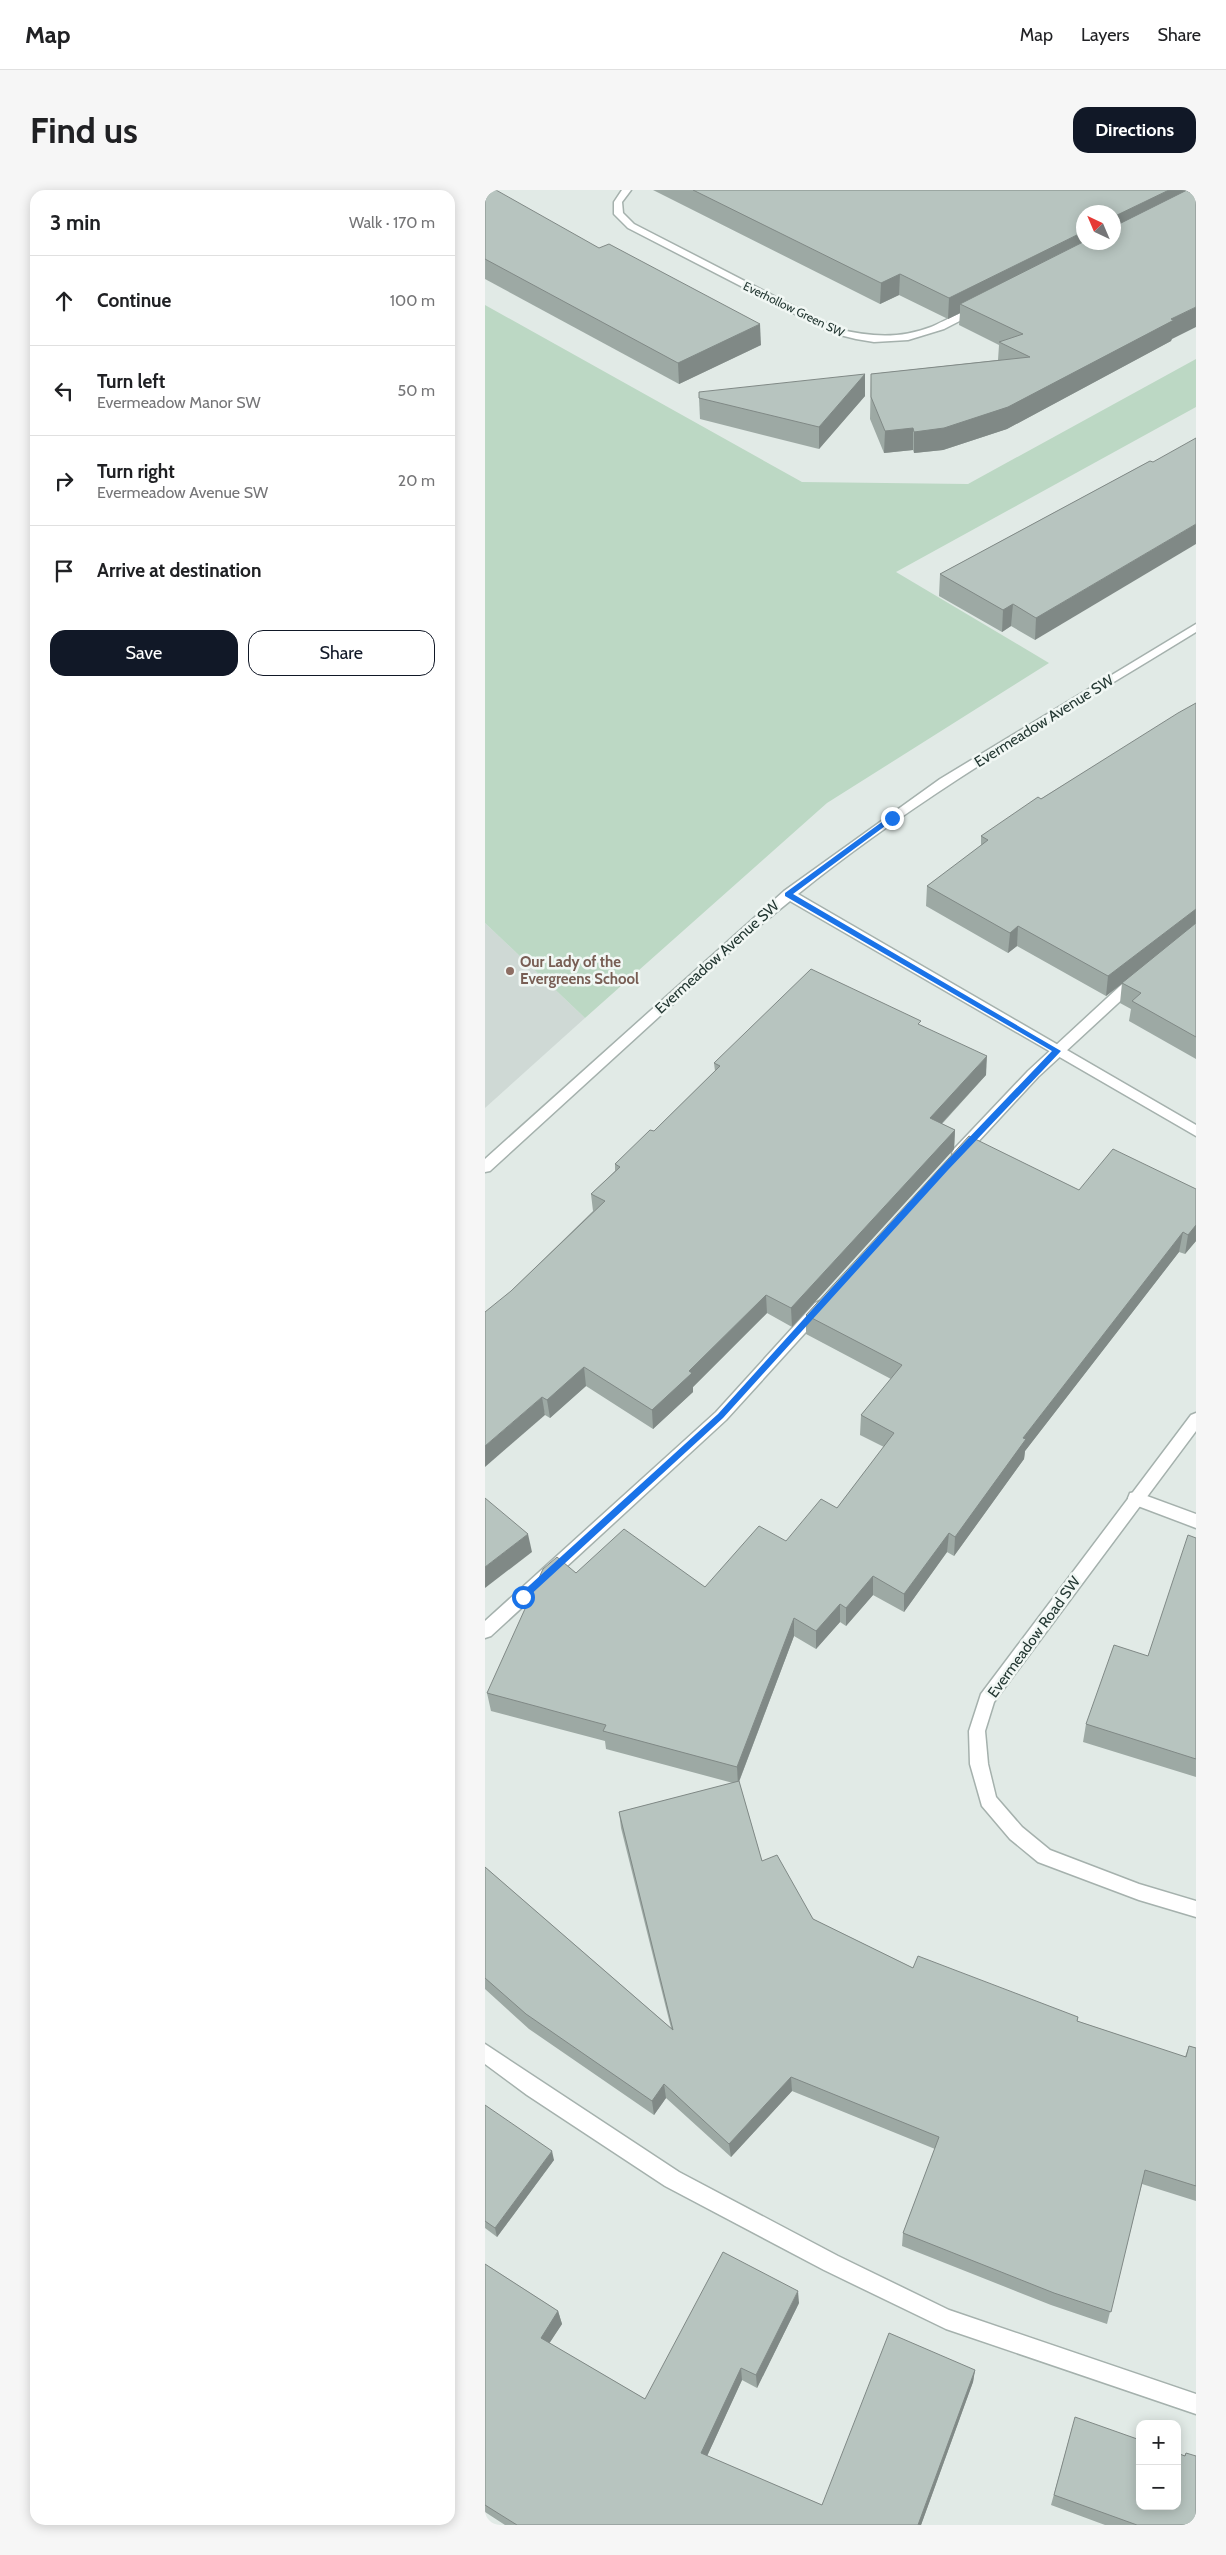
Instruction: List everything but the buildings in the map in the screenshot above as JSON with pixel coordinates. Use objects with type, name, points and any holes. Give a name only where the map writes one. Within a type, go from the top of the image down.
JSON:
[{"type":"street","name":"Everhollow Green SW","points":[[627,190],[618,202],[619,214],[631,226],[835,331],[870,340],[905,339],[933,332],[987,305]]},
{"type":"street","name":"Evermeadow Avenue SW","points":[[485,1167],[788,894],[944,782],[1196,628]]},
{"type":"street","points":[[788,894],[1196,1131]]},
{"type":"street","points":[[952,1161],[1057,1051],[1148,969]]},
{"type":"street","points":[[485,1631],[721,1416],[828,1298]]},
{"type":"street","name":"Evermeadow Road SW","points":[[1196,1419],[987,1699],[977,1731],[979,1764],[988,1801],[1016,1833],[1044,1856],[1139,1892],[1196,1909]]},
{"type":"street","points":[[1137,1498],[1196,1521]]},
{"type":"street","points":[[485,2053],[534,2090],[673,2178],[831,2263],[946,2319],[1196,2404]]},
{"type":"shaded area","name":"Our Lady of the Evergreens School","points":[[485,923],[585,1018],[485,1108]]},
{"type":"green space","points":[[485,305],[802,482],[968,484],[1196,359],[1196,407],[896,572],[1049,663],[827,803],[585,1018],[485,923]]},
{"type":"place","name":"Our Lady of the Evergreens School","points":[[510,971]]},
{"type":"route","points":[[523,1597],[721,1416],[945,1168],[1057,1051],[788,894],[892,818]]}]
